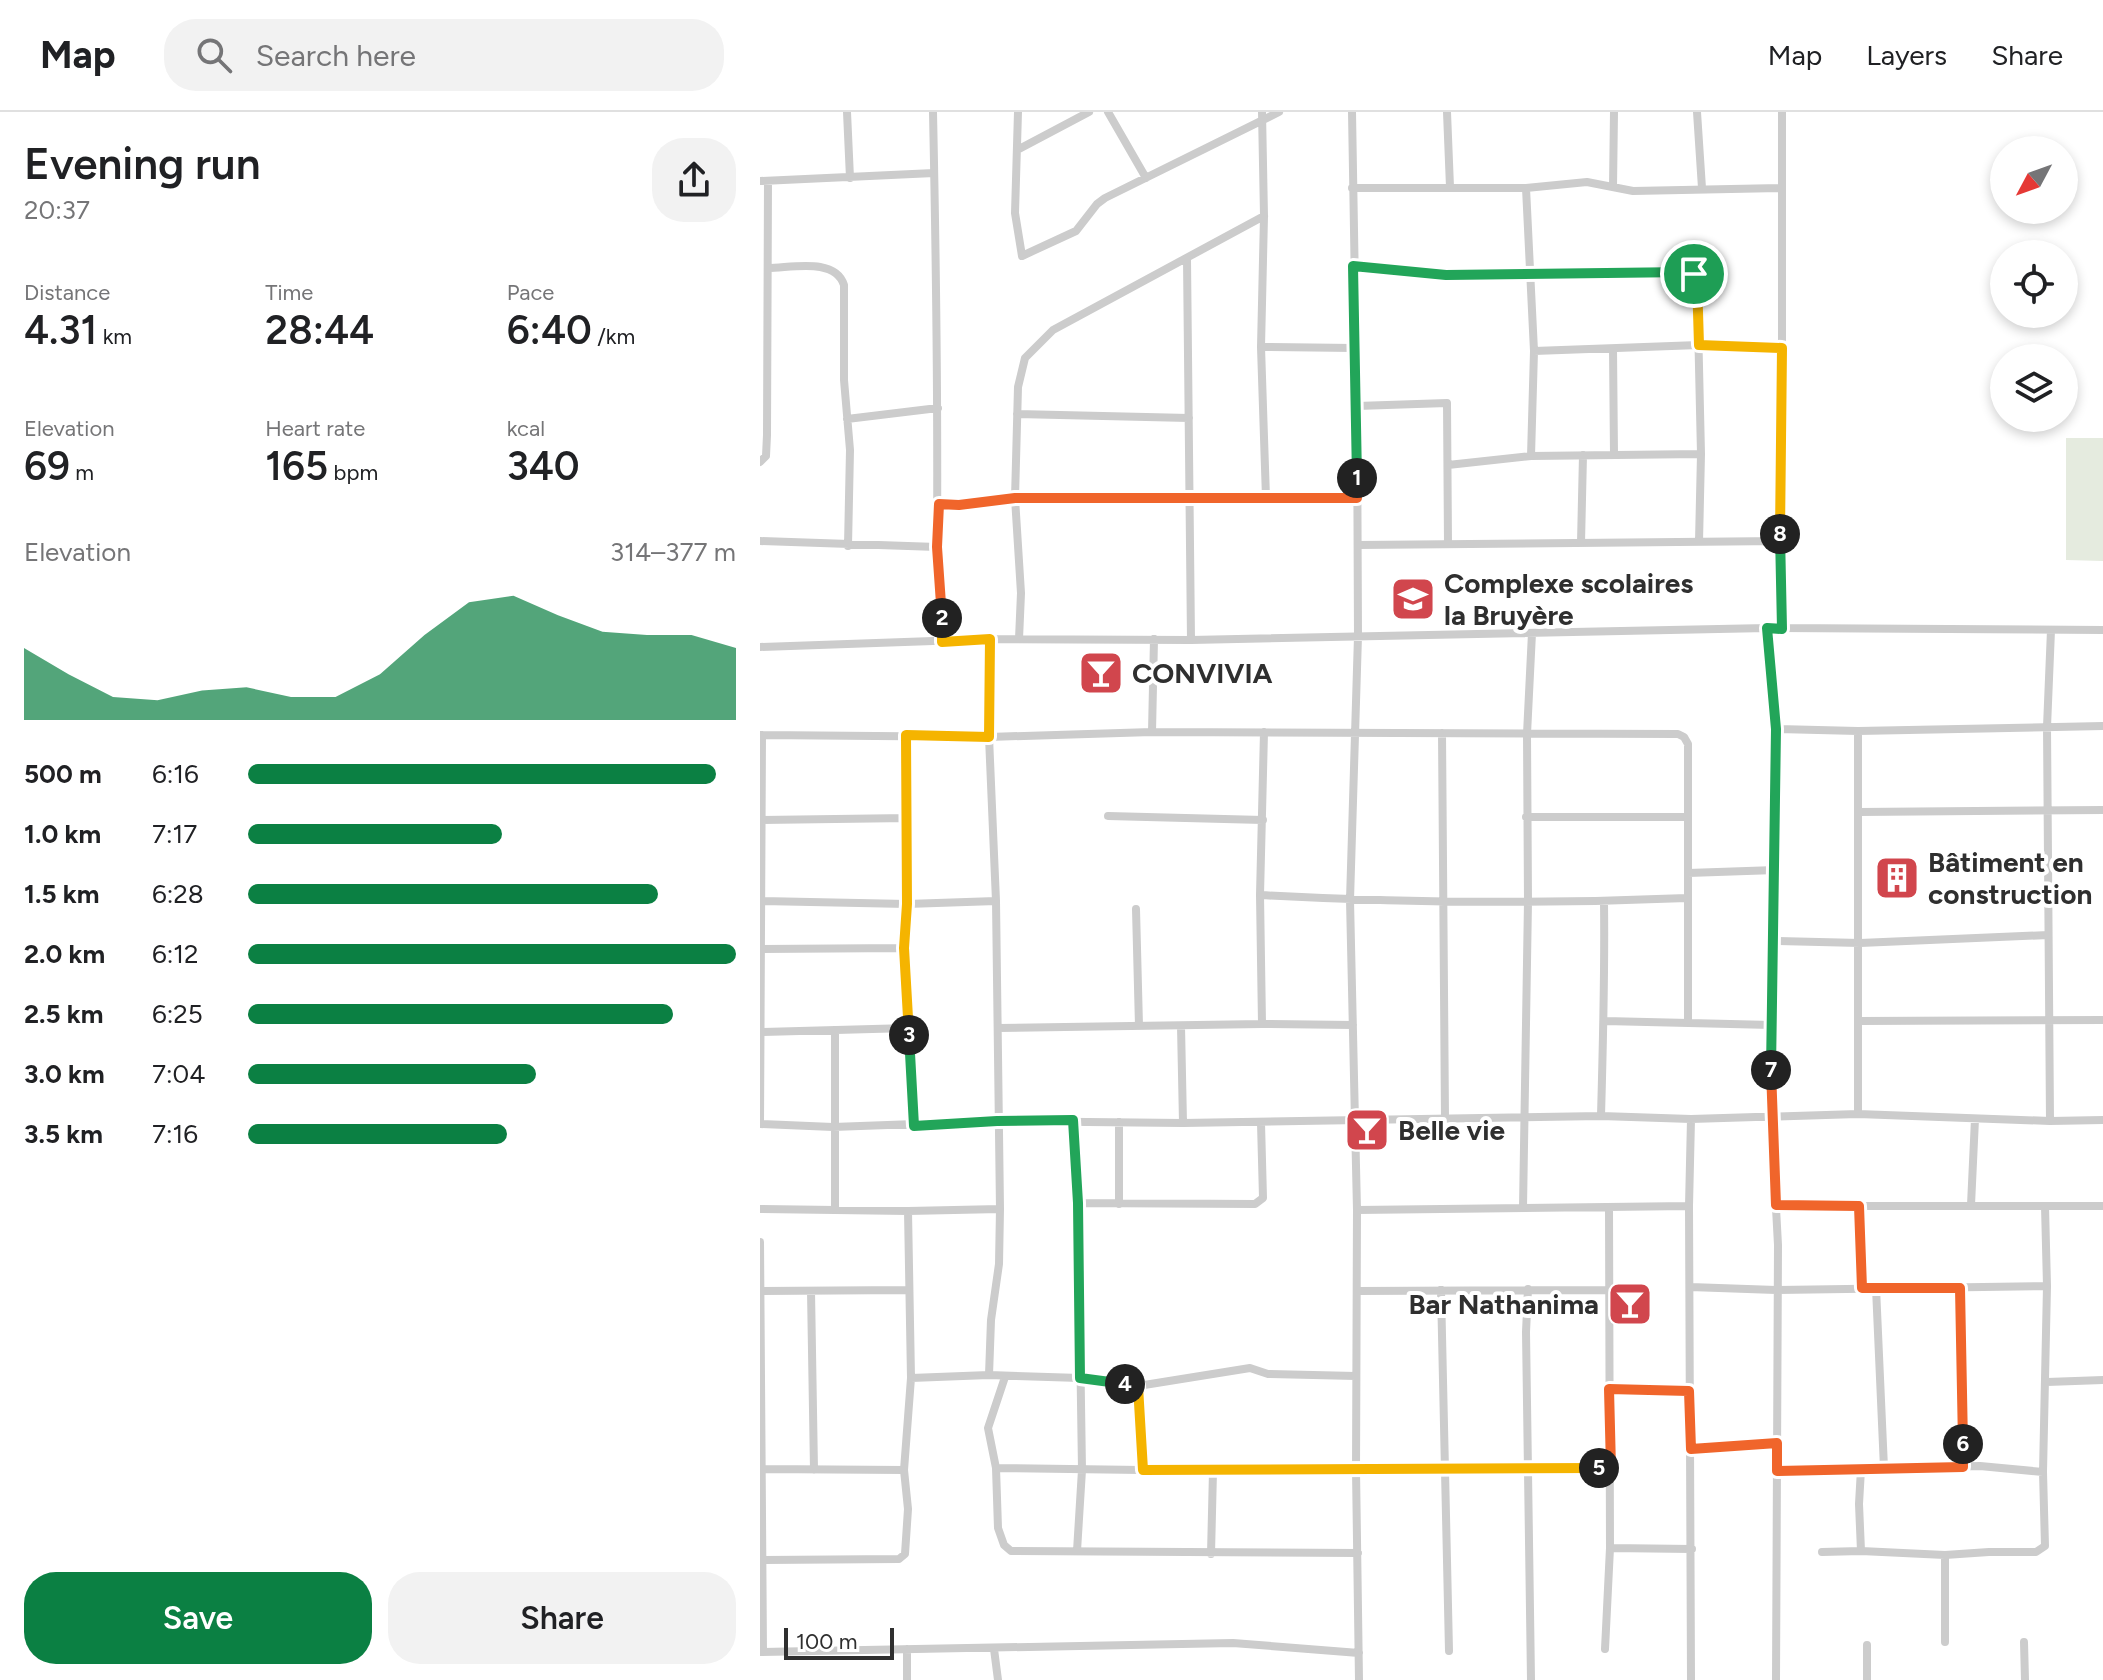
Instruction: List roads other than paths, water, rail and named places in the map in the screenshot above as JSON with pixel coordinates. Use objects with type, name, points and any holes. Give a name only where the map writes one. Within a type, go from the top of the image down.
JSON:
[{"type":"street","points":[[847,112],[850,178]]},
{"type":"street","points":[[933,112],[937,547],[942,642]]},
{"type":"street","points":[[1018,112],[1015,213],[1022,256],[1068,236],[1083,224],[1098,202],[1262,116],[1279,112]]},
{"type":"street","points":[[1068,112],[1068,123]]},
{"type":"street","points":[[1019,149],[1089,112]]},
{"type":"street","points":[[1108,112],[1146,178]]},
{"type":"street","points":[[1352,112],[1358,636],[1350,900],[1357,1210],[1359,1680]]},
{"type":"street","points":[[1447,112],[1450,187]]},
{"type":"street","points":[[1613,187],[1614,112]]},
{"type":"street","points":[[1697,112],[1702,188]]},
{"type":"street","points":[[1782,112],[1782,629]]},
{"type":"street","points":[[1262,116],[1264,216],[1261,347],[1266,498]]},
{"type":"street","points":[[760,462],[766,456],[763,381],[768,268],[764,181],[934,173]]},
{"type":"street","points":[[1352,188],[1526,188],[1587,182],[1633,191],[1782,188]]},
{"type":"street","points":[[1526,188],[1534,351],[1531,456]]},
{"type":"street","points":[[1019,639],[1021,593],[1015,498],[1018,387],[1025,358],[1042,338],[1085,312],[1264,216]]},
{"type":"street","points":[[1187,259],[1191,640]]},
{"type":"street","points":[[1353,266],[1446,275],[1694,274],[1697,279],[1699,345],[1699,542]]},
{"type":"street","points":[[768,268],[828,267],[840,274],[844,285],[844,380],[850,450],[848,546]]},
{"type":"street","points":[[1534,351],[1699,345],[1782,348]]},
{"type":"street","points":[[1261,347],[1354,348]]},
{"type":"street","points":[[1613,349],[1614,455]]},
{"type":"street","points":[[1357,406],[1447,403],[1448,544]]},
{"type":"street","points":[[847,419],[938,408]]},
{"type":"street","points":[[1017,414],[1189,418]]},
{"type":"street","points":[[1448,465],[1531,456],[1701,454]]},
{"type":"street","points":[[1581,543],[1583,455]]},
{"type":"street","points":[[939,504],[959,505],[1015,498],[1357,498]]},
{"type":"street","points":[[760,541],[937,547]]},
{"type":"street","points":[[1358,545],[1780,541]]},
{"type":"street","points":[[1767,628],[1776,729],[1771,1115],[1776,1205],[1776,1680]]},
{"type":"street","points":[[760,647],[990,639],[1191,640],[1767,628],[2103,630]]},
{"type":"street","points":[[2050,1121],[2047,727],[2051,630]]},
{"type":"street","points":[[1523,1208],[1528,901],[1527,734],[1532,633]]},
{"type":"street","points":[[989,1375],[991,1320],[999,1264],[1000,1209],[996,901],[989,737],[990,639]]},
{"type":"street","points":[[1152,732],[1154,639]]},
{"type":"street","points":[[1776,729],[1858,731],[2103,726]]},
{"type":"street","points":[[1858,731],[1858,1114]]},
{"type":"street","points":[[1688,1023],[1688,744],[1678,734],[1152,732],[989,737],[761,735],[763,1032],[760,1124],[833,1127],[1073,1120],[1261,1123],[1601,1116],[1691,1119],[1858,1114],[2103,1120]]},
{"type":"street","points":[[1262,1024],[1260,895],[1264,732]]},
{"type":"street","points":[[1442,733],[1445,1119]]},
{"type":"street","points":[[906,735],[908,818],[904,948],[914,1126]]},
{"type":"street","points":[[1859,812],[2103,810]]},
{"type":"street","points":[[1108,816],[1263,820]]},
{"type":"street","points":[[1526,817],[1686,817]]},
{"type":"street","points":[[762,820],[908,818]]},
{"type":"street","points":[[1688,873],[1776,870]]},
{"type":"street","points":[[1260,895],[1445,901],[1604,902],[1687,898]]},
{"type":"street","points":[[761,901],[907,904],[996,901]]},
{"type":"street","points":[[1601,1116],[1605,1021],[1604,902]]},
{"type":"street","points":[[1136,909],[1139,1026]]},
{"type":"street","points":[[1774,941],[1860,943],[2048,935]]},
{"type":"street","points":[[762,949],[904,948]]},
{"type":"street","points":[[1859,1021],[2103,1020]]},
{"type":"street","points":[[1605,1021],[1772,1025]]},
{"type":"street","points":[[998,1028],[1353,1025]]},
{"type":"street","points":[[1181,1026],[1183,1123]]},
{"type":"street","points":[[763,1032],[909,1028]]},
{"type":"street","points":[[835,1030],[835,1209]]},
{"type":"street","points":[[1691,1119],[1691,1680]]},
{"type":"street","points":[[1971,1205],[1975,1119]]},
{"type":"street","points":[[1073,1120],[1078,1203],[1082,1470],[1077,1551]]},
{"type":"street","points":[[1119,1122],[1119,1204]]},
{"type":"street","points":[[1078,1203],[1260,1202],[1263,1198],[1261,1123]]},
{"type":"street","points":[[1776,1205],[2103,1206]]},
{"type":"street","points":[[1357,1210],[1689,1206]]},
{"type":"street","points":[[1859,1206],[1862,1288]]},
{"type":"street","points":[[1822,1552],[1945,1555],[2036,1552],[2045,1546],[2045,1206]]},
{"type":"street","points":[[1605,1649],[1611,1468],[1609,1207]]},
{"type":"street","points":[[760,1209],[1000,1209]]},
{"type":"street","points":[[764,1560],[902,1557],[908,1509],[904,1470],[911,1378],[908,1211]]},
{"type":"street","points":[[760,1242],[764,1560],[762,1652],[1233,1643],[1359,1653]]},
{"type":"street","points":[[1690,1287],[1776,1290],[2047,1286]]},
{"type":"street","points":[[1876,1288],[1884,1468]]},
{"type":"street","points":[[1960,1288],[1963,1467]]},
{"type":"street","points":[[1528,1289],[1531,1680]]},
{"type":"street","points":[[761,1291],[908,1290]]},
{"type":"street","points":[[1441,1290],[1449,1651]]},
{"type":"street","points":[[1357,1291],[1609,1290]]},
{"type":"street","points":[[811,1291],[814,1470]]},
{"type":"street","points":[[911,1378],[989,1375],[1080,1378],[1138,1386],[1250,1368],[1268,1374],[1356,1376]]},
{"type":"street","points":[[1005,1377],[999,1402],[988,1421],[996,1468],[998,1528],[1007,1549],[1011,1551],[1358,1553]]},
{"type":"street","points":[[2047,1382],[2103,1380]]},
{"type":"street","points":[[1138,1386],[1143,1470]]},
{"type":"street","points":[[1609,1389],[1689,1391]]},
{"type":"street","points":[[1691,1449],[1777,1443]]},
{"type":"street","points":[[1777,1471],[1980,1466],[2043,1472]]},
{"type":"street","points":[[996,1468],[1213,1471],[1611,1468]]},
{"type":"street","points":[[761,1469],[904,1470]]},
{"type":"street","points":[[1861,1469],[1861,1551]]},
{"type":"street","points":[[1211,1554],[1213,1471]]},
{"type":"street","points":[[1610,1548],[1692,1549]]},
{"type":"street","points":[[1945,1555],[1945,1642]]},
{"type":"street","points":[[2024,1642],[2025,1680]]},
{"type":"street","points":[[1867,1645],[1867,1680]]},
{"type":"street","points":[[907,1649],[907,1680]]},
{"type":"street","points":[[994,1649],[998,1680]]},
{"type":"place","name":"Complexe scolaires la Bruyère","points":[[1413,599]]},
{"type":"place","name":"CONVIVIA","points":[[1101,673]]},
{"type":"place","name":"Bâtiment en construction","points":[[1897,878]]},
{"type":"place","name":"Belle vie","points":[[1367,1130]]},
{"type":"place","name":"Bar Nathanima","points":[[1630,1304]]}]
